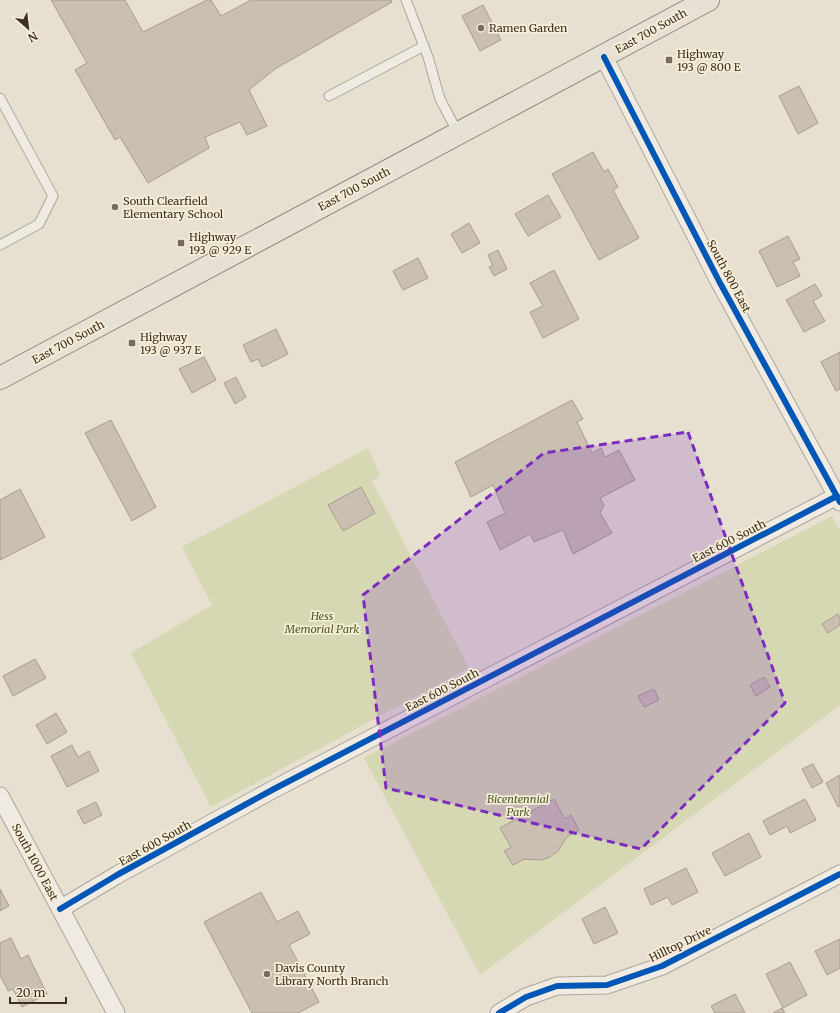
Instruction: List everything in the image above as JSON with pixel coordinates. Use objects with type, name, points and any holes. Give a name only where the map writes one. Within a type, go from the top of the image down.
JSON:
[{"type":"main road","name":"East 700 South","points":[[0,378],[458,133],[604,57],[702,2]]},
{"type":"street","name":"South 800 East","points":[[604,57],[719,281],[838,499]]},
{"type":"street","name":"East 600 South","points":[[60,909],[117,875],[272,790],[838,499]]},
{"type":"street","name":"South 1000 East","points":[[0,796],[5,816],[60,909],[116,1013]]},
{"type":"street","name":"Hilltop Drive","points":[[499,1013],[526,997],[557,986],[607,985],[662,966],[840,874]]},
{"type":"lane","points":[[406,0],[424,46],[440,99],[458,133]]},
{"type":"lane","points":[[329,96],[424,46]]},
{"type":"lane","points":[[0,98],[53,196],[39,224],[0,245]]},
{"type":"highlighted area","points":[[688,432],[785,703],[641,849],[386,788],[363,595],[544,453]]},
{"type":"green space","name":"Hess Memorial Park","points":[[368,448],[380,475],[372,481],[469,668],[211,807],[131,653],[212,605],[182,547]]},
{"type":"green space","name":"Bicentennial Park","points":[[832,516],[840,531],[840,705],[480,975],[364,758]]},
{"type":"building","name":"South Clearfield Elementary School","points":[[51,0],[125,0],[143,32],[207,0],[211,0],[221,16],[251,0],[391,0],[392,2],[275,69],[249,90],[267,126],[247,135],[240,122],[205,137],[209,148],[148,183],[120,137],[115,140],[75,70],[87,63]]},
{"type":"building","name":"Ramen Garden","points":[[483,5],[501,40],[480,51],[462,16]]},
{"type":"building","points":[[799,86],[818,123],[798,134],[779,96]]},
{"type":"building","points":[[593,152],[604,172],[608,169],[618,187],[613,190],[639,238],[599,260],[552,174]]},
{"type":"building","points":[[548,195],[561,217],[528,236],[515,214]]},
{"type":"building","points":[[469,223],[480,243],[462,253],[451,234]]},
{"type":"building","points":[[788,236],[800,259],[793,262],[800,276],[777,287],[759,251]]},
{"type":"building","points":[[498,250],[507,269],[494,276],[489,267],[493,266],[488,255]]},
{"type":"building","points":[[418,258],[428,278],[403,290],[393,271]]},
{"type":"building","points":[[554,270],[579,319],[543,338],[530,312],[543,306],[530,283]]},
{"type":"building","points":[[815,284],[822,296],[813,301],[825,321],[804,332],[786,300]]},
{"type":"building","points":[[276,329],[288,354],[262,367],[258,359],[251,362],[243,345]]},
{"type":"building","points":[[840,352],[840,389],[836,391],[821,362]]},
{"type":"building","points":[[204,357],[216,380],[192,393],[179,369]]},
{"type":"building","points":[[236,377],[246,397],[235,404],[224,383]]},
{"type":"building","points":[[572,400],[583,419],[577,422],[592,453],[601,448],[605,457],[619,450],[635,480],[600,498],[604,505],[600,513],[612,533],[573,554],[563,530],[534,542],[530,534],[500,550],[487,522],[505,513],[493,485],[471,497],[455,462]]},
{"type":"building","points":[[111,420],[156,507],[132,521],[85,433]]},
{"type":"building","points":[[361,487],[375,513],[343,531],[328,505]]},
{"type":"building","points":[[20,489],[45,537],[0,560],[0,500]]},
{"type":"building","points":[[838,614],[840,618],[840,625],[828,633],[822,624]]},
{"type":"building","points":[[35,659],[46,678],[13,696],[3,676]]},
{"type":"building","points":[[764,677],[770,687],[756,696],[750,685]]},
{"type":"building","points":[[654,689],[659,700],[644,707],[638,696]]},
{"type":"building","points":[[56,713],[67,732],[47,744],[36,725]]},
{"type":"building","points":[[72,745],[78,757],[89,751],[99,771],[67,787],[51,756]]},
{"type":"building","points":[[813,764],[823,782],[812,788],[802,769]]},
{"type":"building","points":[[840,775],[840,806],[838,807],[826,783]]},
{"type":"building","points":[[554,799],[565,819],[571,815],[579,830],[567,837],[557,852],[548,858],[541,860],[524,859],[513,865],[504,851],[511,847],[500,828]]},
{"type":"building","points":[[805,799],[816,820],[790,833],[787,826],[770,835],[763,821]]},
{"type":"building","points":[[96,802],[102,815],[84,824],[77,811]]},
{"type":"building","points":[[749,833],[761,857],[725,876],[712,853]]},
{"type":"building","points":[[686,868],[698,892],[672,905],[668,897],[651,905],[644,889]]},
{"type":"building","points":[[0,889],[9,906],[0,911]]},
{"type":"building","name":"Davis County Library North Branch","points":[[261,892],[277,922],[298,911],[310,934],[289,945],[319,1002],[298,1013],[252,1013],[204,922]]},
{"type":"building","points":[[605,907],[618,933],[594,944],[582,919]]},
{"type":"building","points":[[11,938],[21,959],[28,955],[47,994],[22,1007],[13,989],[8,991],[0,975],[0,943]]},
{"type":"building","points":[[840,939],[840,968],[827,975],[815,951]]},
{"type":"building","points":[[790,962],[807,995],[783,1008],[766,974]]},
{"type":"building","points":[[735,994],[745,1013],[715,1013],[711,1006]]},
{"type":"building","points":[[782,1008],[785,1013],[773,1013]]},
{"type":"cycle path","points":[[604,57],[719,281],[840,502]]},
{"type":"cycle path","points":[[60,909],[117,875],[272,790],[837,496]]},
{"type":"cycle path","points":[[499,1013],[526,997],[557,986],[607,985],[662,966],[840,874]]},
{"type":"place","name":"Ramen Garden","points":[[481,28]]},
{"type":"place","name":"Highway 193 @ 800 E","points":[[669,60]]},
{"type":"place","name":"South Clearfield Elementary School","points":[[115,207]]},
{"type":"place","name":"Highway 193 @ 929 E","points":[[181,243]]},
{"type":"place","name":"Highway 193 @ 937 E","points":[[132,343]]},
{"type":"place","name":"Davis County Library North Branch","points":[[267,974]]}]
